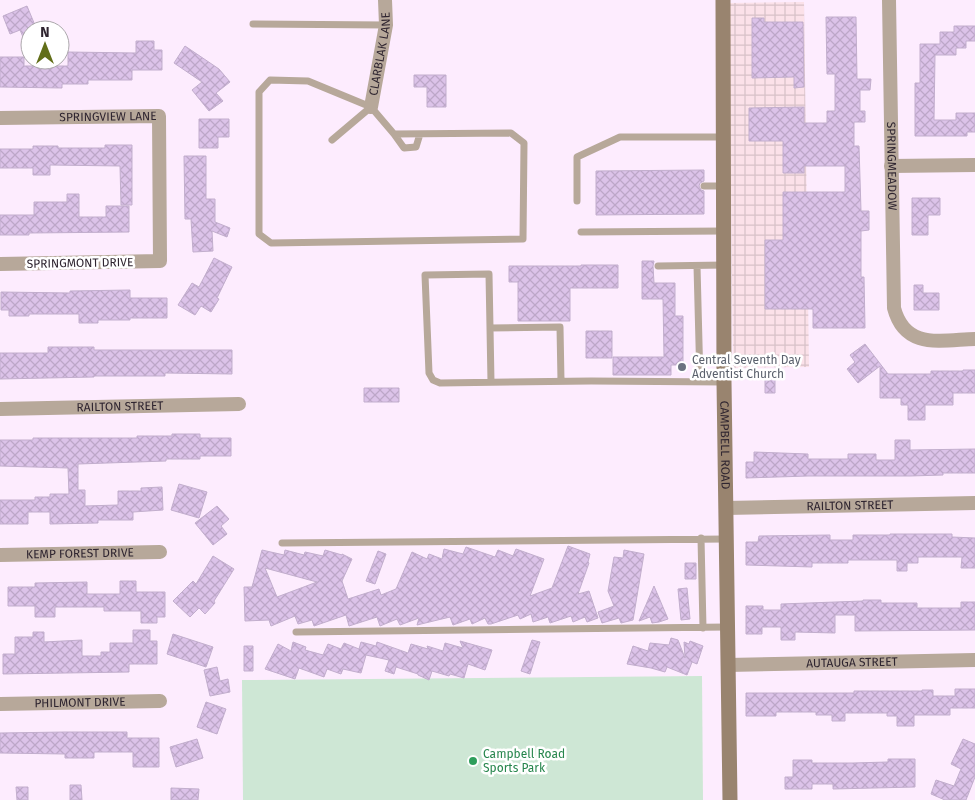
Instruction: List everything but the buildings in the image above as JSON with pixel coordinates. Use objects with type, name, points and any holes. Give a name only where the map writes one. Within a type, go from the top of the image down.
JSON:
[{"type":"street","name":"CLARBLAK LANE","points":[[371,107],[386,25],[385,0]]},
{"type":"street","name":"CAMPBELL ROAD","points":[[723,0],[724,382],[730,800]]},
{"type":"street","name":"SPRINGMEADOW","points":[[889,0],[894,308],[897,320],[904,330],[913,336],[927,340],[975,339]]},
{"type":"street","name":"SPRINGVIEW LANE","points":[[0,118],[159,116],[160,261]]},
{"type":"street","points":[[891,166],[975,165]]},
{"type":"street","name":"SPRINGMONT DRIVE","points":[[0,264],[160,261]]},
{"type":"street","name":"RAILTON STREET","points":[[0,409],[239,404]]},
{"type":"street","name":"RAILTON STREET","points":[[726,508],[975,503]]},
{"type":"street","name":"KEMP FOREST DRIVE","points":[[0,555],[160,552]]},
{"type":"street","name":"AUTAUGA STREET","points":[[728,665],[975,660]]},
{"type":"street","name":"PHILMONT DRIVE","points":[[0,704],[160,701]]},
{"type":"lane","points":[[253,24],[386,25]]},
{"type":"lane","points":[[394,134],[511,133],[524,143],[523,239],[271,243],[259,234],[259,92],[270,80],[308,81],[371,107],[404,148],[416,147],[420,134]]},
{"type":"lane","points":[[332,140],[371,107]]},
{"type":"lane","points":[[577,201],[577,156],[620,137],[724,137]]},
{"type":"lane","points":[[704,186],[724,186]]},
{"type":"lane","points":[[581,232],[725,231]]},
{"type":"lane","points":[[658,266],[725,265]]},
{"type":"lane","points":[[698,266],[700,382]]},
{"type":"lane","points":[[491,382],[489,274],[425,275],[429,373],[433,380],[440,383],[561,381],[724,382]]},
{"type":"lane","points":[[490,328],[560,327],[561,381]]},
{"type":"lane","points":[[701,538],[703,628]]},
{"type":"lane","points":[[282,543],[726,539]]},
{"type":"lane","points":[[296,632],[727,627]]},
{"type":"shaded area","points":[[804,2],[809,367],[733,368],[729,3]]},
{"type":"green space","name":"Campbell Road Sports Park","points":[[702,676],[703,800],[243,800],[242,680]]},
{"type":"place","name":"Central Seventh Day Adventist Church","points":[[682,367]]},
{"type":"place","name":"Campbell Road Sports Park","points":[[473,761]]}]
